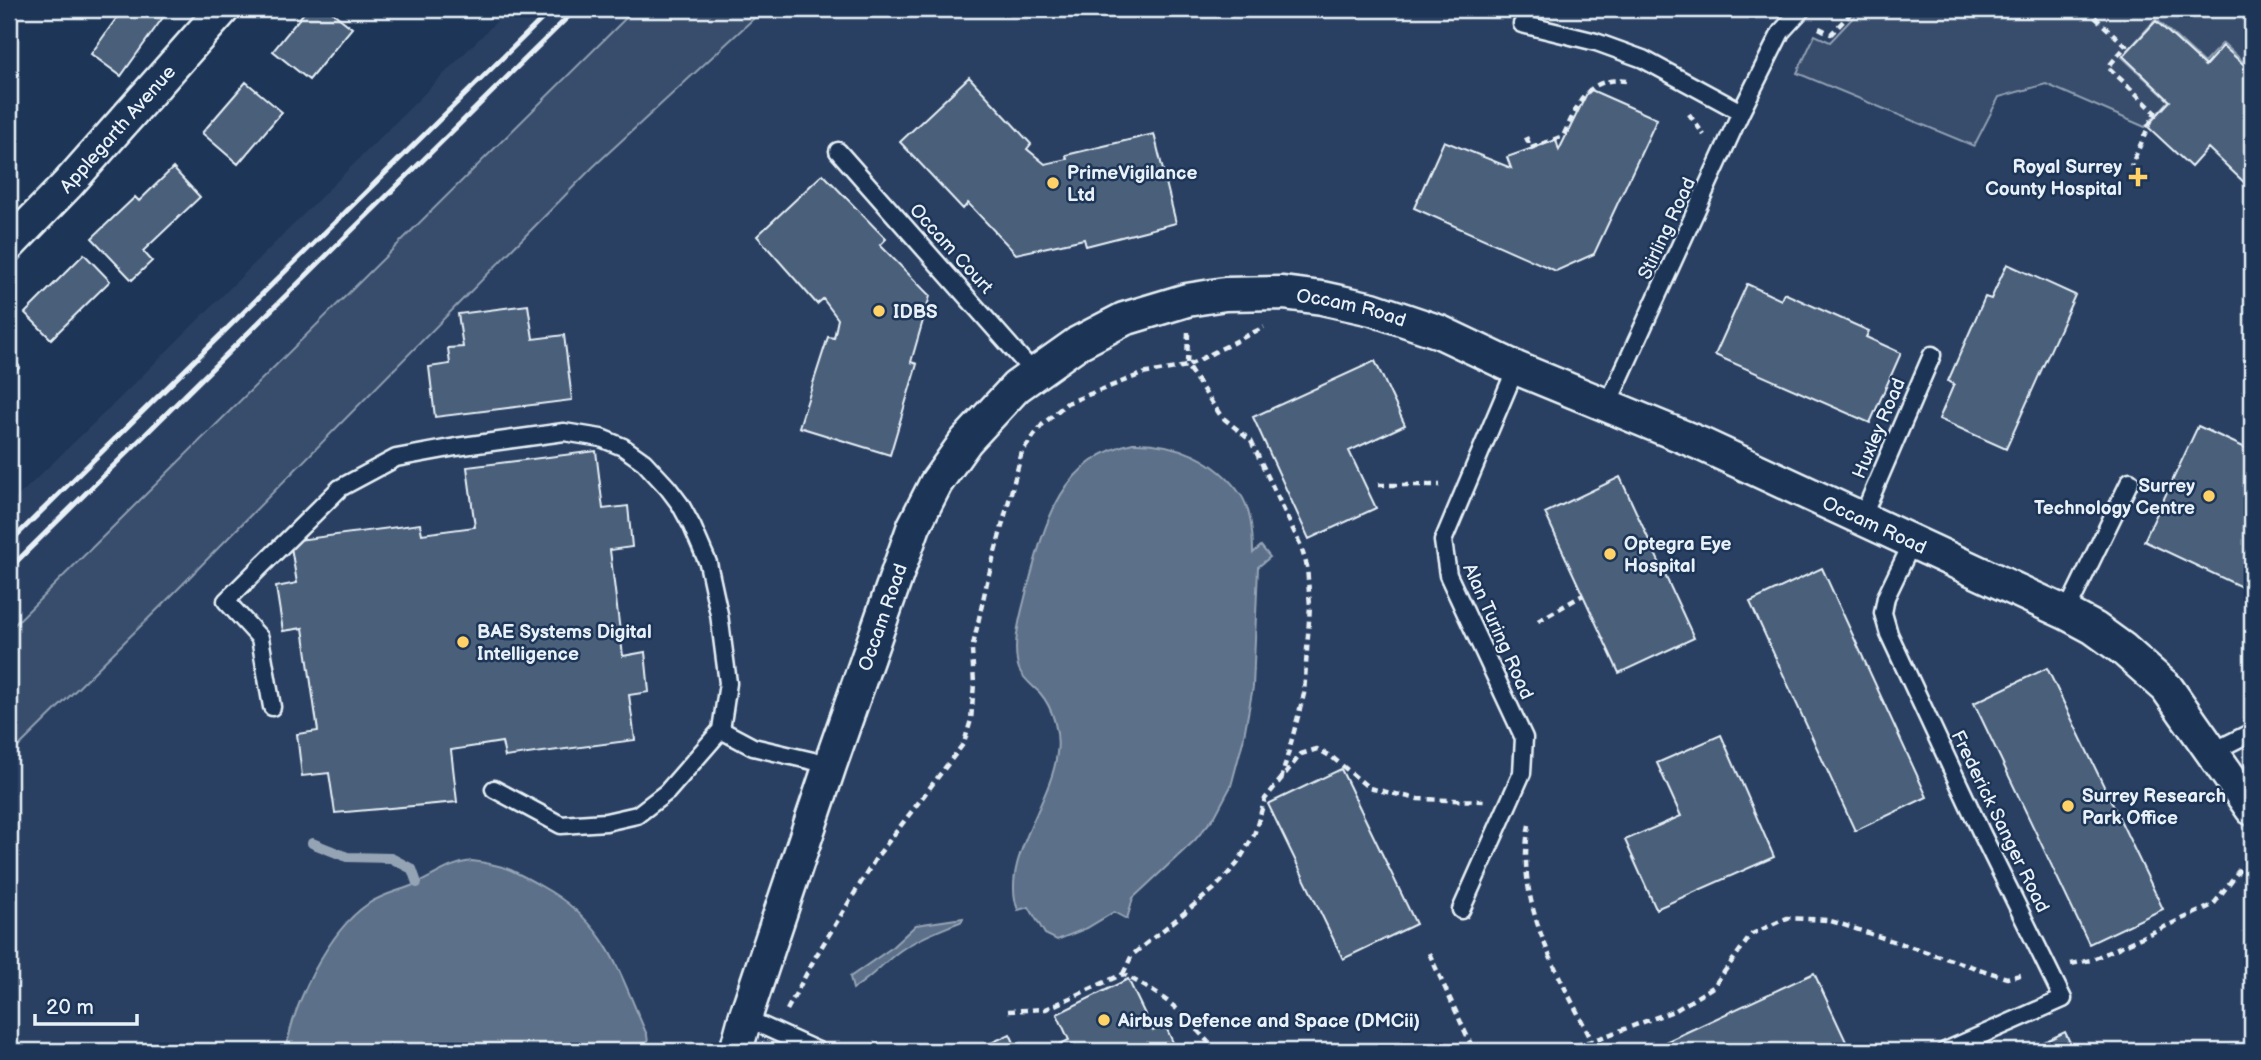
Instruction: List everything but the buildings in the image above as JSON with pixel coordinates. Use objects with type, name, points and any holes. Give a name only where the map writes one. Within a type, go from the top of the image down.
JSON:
[{"type":"street","name":"Applegarth Avenue","points":[[9,245],[68,184],[223,9]]},
{"type":"street","name":"Occam Road","points":[[736,1051],[830,765],[914,526],[936,482],[989,413],[1034,373],[1078,343],[1124,319],[1187,300],[1225,294],[1283,293],[1373,309],[1440,332],[1516,368],[1700,444],[2066,612],[2123,649],[2167,688],[2252,809]]},
{"type":"lane","name":"Stirling Road","points":[[1607,406],[1741,112],[1781,32],[1802,9]]},
{"type":"lane","points":[[1522,24],[1596,42],[1643,59],[1741,112]]},
{"type":"lane","name":"Occam Court","points":[[838,151],[1034,373]]},
{"type":"lane","name":"Huxley Road","points":[[1862,518],[1932,355]]},
{"type":"lane","name":"Alan Turing Road","points":[[1461,910],[1522,773],[1524,738],[1448,575],[1443,541],[1516,368]]},
{"type":"lane","points":[[272,707],[260,638],[226,601],[340,488],[396,458],[564,432],[601,438],[623,447],[644,462],[668,488],[692,526],[708,563],[719,614],[727,682],[721,730],[667,792],[637,815],[606,822],[561,825],[494,789]]},
{"type":"lane","points":[[2066,612],[2130,481]]},
{"type":"lane","name":"Frederick Sanger Road","points":[[1913,541],[1886,597],[1883,613],[1889,634],[1982,834],[2063,999],[1945,1051]]},
{"type":"lane","points":[[721,730],[753,747],[830,765]]},
{"type":"lane","points":[[2211,752],[2252,732]]},
{"type":"lane","points":[[745,1018],[818,1051]]},
{"type":"path","points":[[2086,9],[2126,46],[2108,67],[2155,112],[2131,166]]},
{"type":"path","points":[[1526,136],[1531,148],[1563,136],[1584,95],[1591,88],[1614,80],[1631,82]]},
{"type":"path","points":[[1685,110],[1704,133],[1703,142]]},
{"type":"path","points":[[1188,321],[1187,366],[1221,416],[1251,441],[1300,544],[1307,566],[1310,606],[1304,694],[1281,780]]},
{"type":"path","points":[[775,1031],[816,956],[876,858],[964,743],[971,720],[974,684],[972,650],[987,582],[1022,452],[1042,425],[1067,403],[1142,374],[1187,366],[1276,321]]},
{"type":"path","points":[[1378,485],[1441,485]]},
{"type":"path","points":[[1538,621],[1583,596]]},
{"type":"path","points":[[1007,1011],[1046,1009],[1124,974],[1132,955],[1214,889],[1237,864],[1254,835],[1265,799],[1301,754],[1317,749],[1332,757],[1369,788],[1418,799],[1490,801],[1531,808],[1526,837],[1533,914],[1548,956],[1592,1041]]},
{"type":"path","points":[[1550,1051],[1592,1041],[1642,1024],[1685,1004],[1713,987],[1752,934],[1787,918],[1828,920],[2007,978],[2091,960],[2213,905],[2252,853]]},
{"type":"path","points":[[1429,953],[1474,1051]]},
{"type":"path","points":[[1124,974],[1162,996],[1217,1051]]},
{"type":"shaded area","points":[[509,9],[2252,9],[2252,1051],[9,1051],[9,505],[122,396]]},
{"type":"shaded area","points":[[635,9],[764,9],[593,167],[171,596],[9,756],[9,630]]},
{"type":"shaded area","points":[[1861,9],[2252,9],[2252,70],[2223,43],[2204,63],[2156,19],[2122,57],[2169,101],[2145,127],[2046,84],[1999,97],[1974,146],[1797,73],[1815,35],[1830,42]]},
{"type":"shaded area","points":[[1133,443],[1164,446],[1207,462],[1231,482],[1244,501],[1251,523],[1253,553],[1261,546],[1270,557],[1258,567],[1253,687],[1231,786],[1215,816],[1195,840],[1133,898],[1127,919],[1114,912],[1087,928],[1057,940],[1045,934],[1029,907],[1018,910],[1014,891],[1015,872],[1021,852],[1053,772],[1058,745],[1049,706],[1019,669],[1016,649],[1018,629],[1040,543],[1059,499],[1071,480],[1088,464],[1108,451]]},
{"type":"shaded area","points":[[472,861],[501,866],[523,876],[564,900],[582,916],[596,932],[618,969],[647,1035],[649,1051],[286,1051],[304,991],[326,950],[353,916],[380,897],[418,883],[450,867]]},
{"type":"shaded area","points":[[963,918],[962,921],[923,937],[901,950],[853,989],[850,977],[890,949],[916,925]]},
{"type":"waterway","points":[[312,843],[347,857],[391,858],[412,869],[417,883]]},
{"type":"railway","points":[[9,543],[552,9]]},
{"type":"railway","points":[[9,569],[576,9]]},
{"type":"place","name":"Royal Surrey County Hospital","points":[[2138,177]]},
{"type":"place","name":"PrimeVigilance Ltd","points":[[1053,183]]},
{"type":"place","name":"IDBS","points":[[879,311]]},
{"type":"place","name":"Surrey Technology Centre","points":[[2209,496]]},
{"type":"place","name":"Optegra Eye Hospital","points":[[1610,554]]},
{"type":"place","name":"BAE Systems Digital Intelligence","points":[[463,642]]},
{"type":"place","name":"Surrey Research Park Office","points":[[2068,806]]},
{"type":"place","name":"Airbus Defence and Space (DMCii)","points":[[1104,1020]]}]
